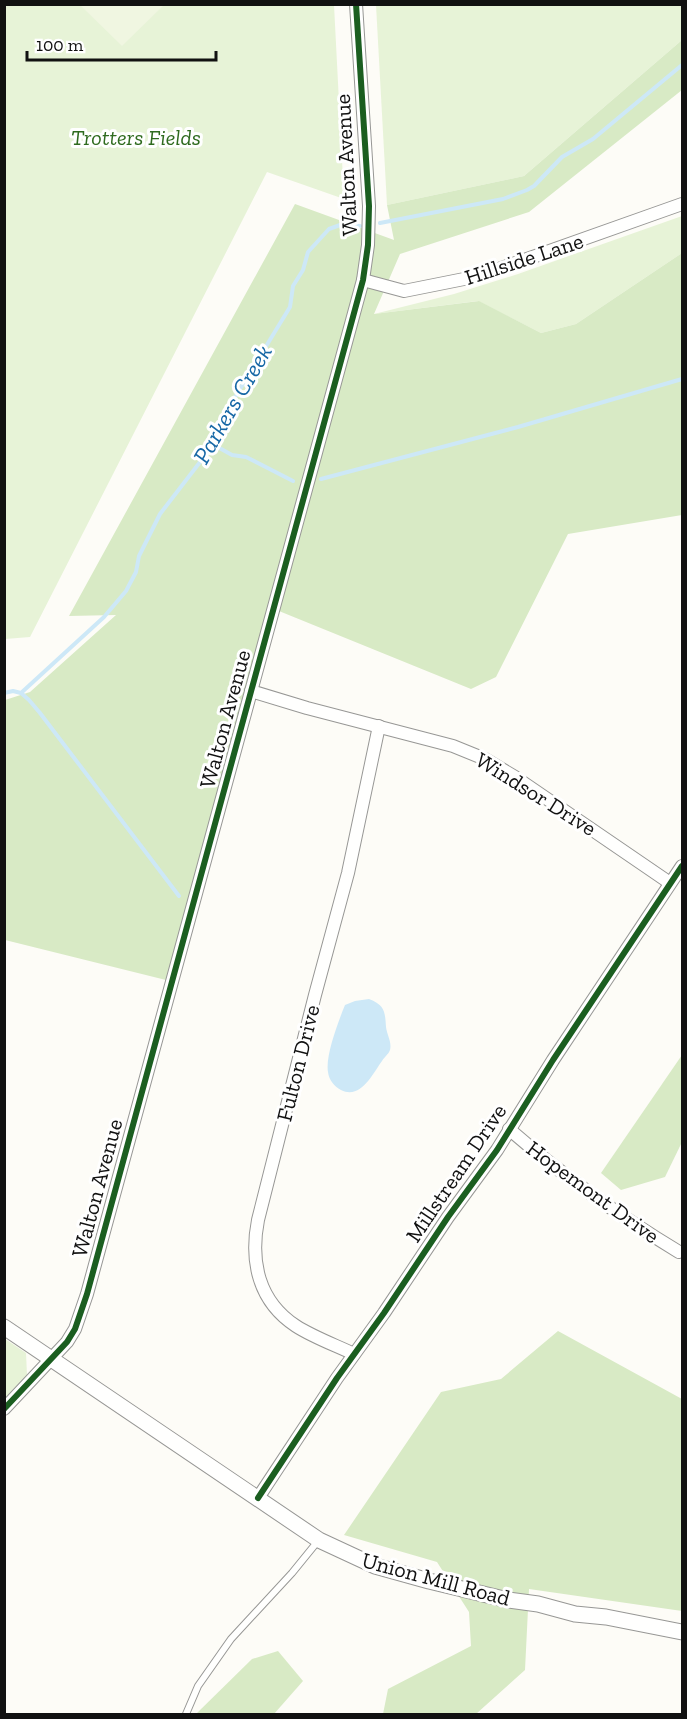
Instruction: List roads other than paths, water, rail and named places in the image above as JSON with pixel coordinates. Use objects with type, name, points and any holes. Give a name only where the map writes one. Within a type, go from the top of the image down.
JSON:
[{"type":"street","name":"Walton Avenue","points":[[4,1409],[68,1342],[87,1294],[363,280],[368,245],[369,206],[356,4]]},
{"type":"street","name":"Hillside Lane","points":[[363,280],[404,291],[479,276],[682,204]]},
{"type":"street","name":"Windsor Drive","points":[[251,691],[453,746],[486,759],[670,883]]},
{"type":"street","name":"Fulton Drive","points":[[354,1354],[296,1325],[285,1316],[267,1294],[260,1281],[255,1267],[254,1251],[258,1220],[348,873],[379,726]]},
{"type":"street","name":"Millstream Drive","points":[[258,1498],[354,1354],[509,1130],[682,866]]},
{"type":"street","name":"Hopemont Drive","points":[[509,1130],[585,1191],[681,1251]]},
{"type":"street","name":"Union Mill Road","points":[[4,1327],[319,1540],[375,1566],[508,1600],[682,1632]]},
{"type":"lane","points":[[186,1714],[198,1686],[231,1639],[266,1603],[319,1540]]},
{"type":"water","points":[[369,999],[383,1010],[390,1050],[366,1084],[355,1091],[348,1092],[336,1087],[329,1078],[330,1048],[345,1005]]},
{"type":"waterway","name":"Parkers Creek","points":[[380,223],[503,199],[527,190],[534,186],[562,157],[593,139],[682,65]]},
{"type":"waterway","name":"Parkers Creek","points":[[4,693],[13,691],[21,693],[104,617],[126,591],[136,572],[139,556],[160,514],[217,440],[229,407],[290,307],[293,286],[303,270],[308,252],[329,229],[343,224],[360,226]]},
{"type":"waterway","points":[[321,479],[518,427],[682,379]]},
{"type":"waterway","points":[[214,445],[232,455],[246,457],[293,481]]},
{"type":"waterway","points":[[21,693],[40,713],[179,896]]},
{"type":"park label","name":"Trotters Fields","points":[[136,137]]}]
